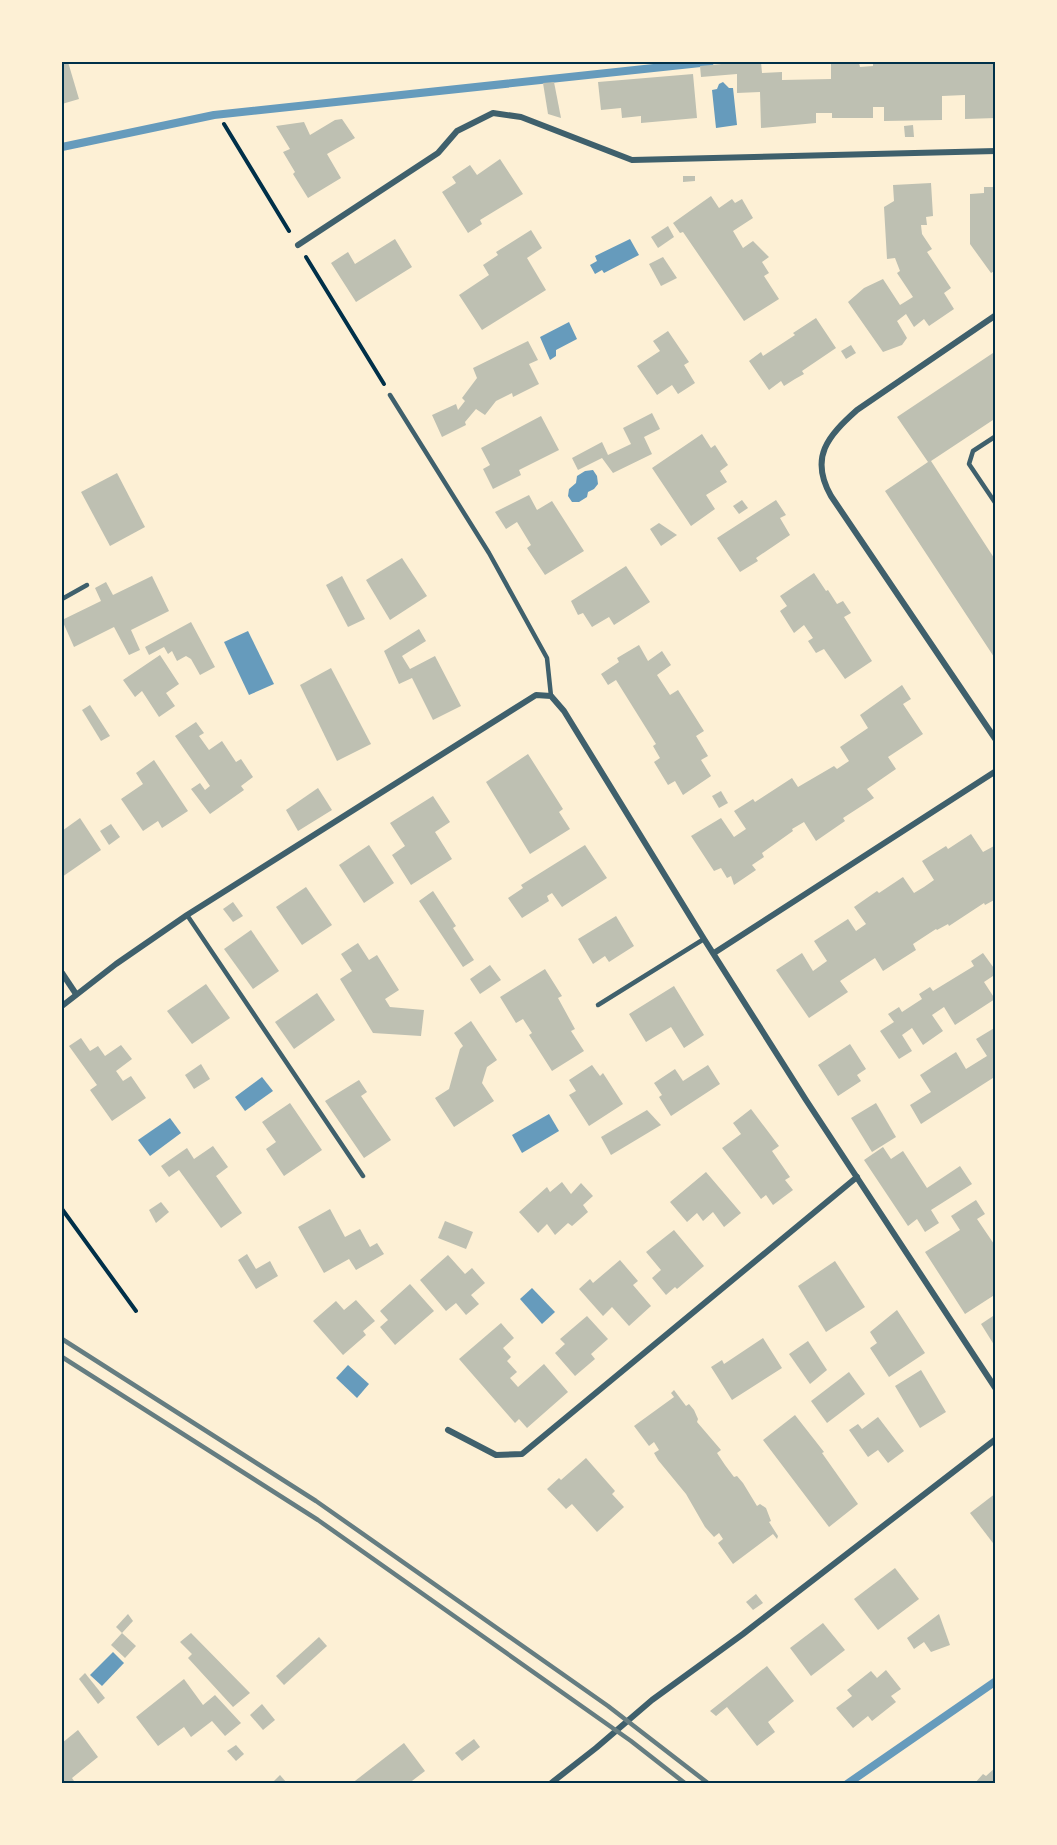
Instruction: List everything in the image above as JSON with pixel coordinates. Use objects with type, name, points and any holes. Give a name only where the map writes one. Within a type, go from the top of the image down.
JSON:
[{"type":"street","points":[[298,245],[438,153],[458,131],[493,113],[521,117],[632,160],[996,151]]},
{"type":"street","points":[[996,315],[844,421],[825,445],[822,472],[824,483],[831,496],[996,740]]},
{"type":"street","points":[[62,1006],[187,915],[536,695],[551,696],[564,711],[704,939],[996,1389]]},
{"type":"street","points":[[714,953],[996,771]]},
{"type":"street","points":[[62,972],[76,994]]},
{"type":"street","points":[[448,1430],[496,1455],[522,1454],[857,1177]]},
{"type":"street","points":[[550,1784],[652,1700],[743,1634],[996,1439]]},
{"type":"lane","points":[[390,395],[489,553],[547,658],[551,696]]},
{"type":"lane","points":[[996,436],[973,451],[969,464],[996,504]]},
{"type":"lane","points":[[62,599],[87,585]]},
{"type":"lane","points":[[187,915],[363,1176]]},
{"type":"lane","points":[[598,1005],[704,939]]},
{"type":"path","points":[[224,124],[390,395]]},
{"type":"path","points":[[62,1209],[136,1311]]},
{"type":"water","points":[[723,82],[729,88],[733,88],[737,125],[716,128],[712,90],[717,89]]},
{"type":"water","points":[[630,239],[639,255],[604,273],[602,270],[595,274],[590,265],[597,261],[595,256]]},
{"type":"water","points":[[569,322],[577,339],[556,350],[556,356],[550,360],[540,337]]},
{"type":"water","points":[[593,470],[598,484],[588,492],[587,497],[579,502],[572,502],[568,496],[569,489],[576,483],[577,476],[585,471]]},
{"type":"water","points":[[248,631],[274,684],[249,695],[224,642]]},
{"type":"water","points":[[262,1077],[273,1091],[245,1111],[235,1097]]},
{"type":"water","points":[[549,1114],[559,1131],[522,1153],[512,1135]]},
{"type":"water","points":[[170,1118],[181,1133],[150,1156],[138,1140]]},
{"type":"water","points":[[532,1288],[555,1312],[542,1324],[520,1299]]},
{"type":"water","points":[[348,1365],[369,1384],[357,1398],[336,1378]]},
{"type":"water","points":[[113,1652],[124,1663],[102,1686],[90,1675]]},
{"type":"building","points":[[62,62],[68,62],[79,99],[62,104]]},
{"type":"building","points":[[761,62],[762,73],[782,72],[782,80],[831,79],[831,64],[859,63],[860,67],[873,66],[873,62],[996,62],[996,118],[965,119],[965,95],[942,96],[942,120],[884,121],[884,107],[873,107],[873,118],[832,118],[832,113],[816,113],[816,123],[761,128],[760,92],[737,93],[737,74],[701,77],[700,66]]},
{"type":"building","points":[[693,74],[697,118],[641,123],[641,116],[622,118],[621,108],[601,110],[598,82]]},
{"type":"building","points":[[554,82],[561,118],[548,114],[543,83]]},
{"type":"building","points":[[342,119],[355,138],[327,154],[341,178],[308,198],[283,152],[290,149],[276,126],[304,122],[310,135],[335,120]]},
{"type":"building","points":[[913,125],[914,137],[905,137],[904,126]]},
{"type":"building","points":[[500,159],[523,194],[480,220],[482,224],[468,233],[442,192],[456,183],[452,177],[470,165],[477,175]]},
{"type":"building","points":[[683,176],[695,176],[695,181],[683,182]]},
{"type":"building","points":[[931,183],[933,216],[926,217],[927,225],[921,225],[922,234],[932,249],[927,252],[951,288],[944,293],[954,309],[929,326],[924,319],[914,327],[906,314],[897,321],[907,338],[902,345],[883,352],[848,302],[864,288],[883,279],[900,305],[913,297],[897,273],[900,271],[895,258],[887,259],[884,207],[894,201],[893,185]]},
{"type":"building","points":[[984,187],[996,187],[996,270],[991,273],[970,244],[970,194],[984,193]]},
{"type":"building","points":[[711,196],[719,208],[732,199],[735,203],[742,199],[753,218],[733,231],[743,248],[753,241],[769,257],[762,262],[769,273],[764,276],[779,299],[744,321],[683,232],[680,233],[673,223]]},
{"type":"building","points":[[668,226],[674,237],[658,248],[651,237]]},
{"type":"building","points":[[531,230],[542,248],[527,258],[546,290],[482,330],[459,295],[489,275],[483,265],[498,255],[496,252]]},
{"type":"building","points":[[395,239],[412,267],[356,302],[331,263],[348,252],[355,264]]},
{"type":"building","points":[[663,257],[677,278],[661,286],[649,264]]},
{"type":"building","points":[[816,318],[836,348],[802,371],[804,374],[784,386],[781,381],[769,390],[749,361],[761,352],[763,356]]},
{"type":"building","points":[[668,331],[689,362],[684,365],[695,383],[678,394],[672,385],[657,395],[637,366],[660,351],[653,341]]},
{"type":"building","points":[[528,341],[538,360],[529,364],[539,384],[513,397],[512,393],[496,401],[485,415],[476,409],[465,422],[466,425],[442,437],[432,415],[456,404],[458,410],[465,401],[462,398],[477,378],[473,368]]},
{"type":"building","points":[[851,345],[856,353],[846,359],[841,351]]},
{"type":"building","points":[[996,351],[996,418],[931,461],[996,561],[996,660],[885,491],[928,462],[897,417]]},
{"type":"building","points":[[652,413],[660,429],[644,437],[652,454],[613,473],[602,458],[578,470],[572,458],[602,442],[608,455],[631,444],[623,428]]},
{"type":"building","points":[[541,416],[559,450],[519,470],[521,475],[493,489],[483,469],[490,465],[481,448]]},
{"type":"building","points":[[702,434],[711,448],[715,445],[728,465],[720,471],[727,482],[706,495],[715,509],[691,526],[652,468]]},
{"type":"building","points":[[117,473],[145,527],[110,546],[81,492]]},
{"type":"building","points":[[529,495],[537,510],[552,501],[584,551],[545,575],[527,548],[531,545],[517,522],[506,529],[495,512]]},
{"type":"building","points":[[742,500],[748,508],[739,514],[733,506]]},
{"type":"building","points":[[776,500],[786,515],[780,518],[790,535],[756,558],[758,561],[740,572],[717,538]]},
{"type":"building","points":[[659,523],[677,535],[661,546],[650,529]]},
{"type":"building","points":[[402,558],[427,596],[390,620],[366,580]]},
{"type":"building","points":[[626,566],[650,602],[614,625],[609,617],[592,627],[583,613],[578,615],[571,601]]},
{"type":"building","points":[[814,573],[837,604],[843,601],[851,613],[844,617],[872,661],[845,679],[824,649],[816,653],[808,641],[813,638],[804,625],[794,633],[780,611],[787,606],[780,596]]},
{"type":"building","points":[[152,576],[169,611],[131,630],[140,650],[129,655],[114,627],[74,647],[62,620],[101,601],[95,588],[106,582],[113,595]]},
{"type":"building","points":[[342,576],[365,619],[348,627],[326,585]]},
{"type":"building","points":[[191,622],[215,667],[200,675],[191,659],[186,656],[177,661],[172,651],[168,654],[164,647],[149,655],[145,647]]},
{"type":"building","points":[[419,629],[426,641],[402,656],[410,669],[435,656],[461,706],[433,720],[412,678],[399,684],[384,651]]},
{"type":"building","points":[[639,645],[648,661],[662,651],[671,665],[657,675],[670,695],[678,690],[704,731],[696,736],[708,756],[701,760],[711,776],[683,795],[675,781],[668,785],[654,762],[660,758],[653,746],[656,744],[616,680],[608,685],[601,674],[619,662],[617,658]]},
{"type":"building","points":[[160,655],[179,684],[166,693],[175,706],[159,717],[142,691],[135,697],[123,680]]},
{"type":"building","points":[[331,668],[371,744],[337,761],[300,685]]},
{"type":"building","points":[[902,685],[911,699],[903,704],[923,734],[888,757],[896,769],[867,789],[874,798],[843,818],[845,821],[816,841],[804,822],[792,829],[793,831],[762,853],[764,857],[752,865],[756,870],[734,885],[731,876],[727,878],[721,868],[714,871],[691,836],[721,818],[734,837],[746,829],[734,811],[753,799],[755,802],[792,778],[798,787],[834,766],[837,769],[849,761],[840,747],[868,728],[860,715]]},
{"type":"building","points":[[90,705],[110,736],[101,741],[82,710]]},
{"type":"building","points":[[196,722],[204,733],[199,736],[209,750],[222,741],[236,762],[241,759],[253,777],[241,786],[244,790],[210,814],[191,789],[200,783],[205,790],[210,786],[175,736]]},
{"type":"building","points":[[528,754],[563,809],[559,812],[570,829],[530,854],[486,782]]},
{"type":"building","points":[[154,760],[188,811],[162,828],[158,821],[143,831],[121,799],[143,784],[136,773]]},
{"type":"building","points":[[318,788],[332,810],[298,831],[286,810]]},
{"type":"building","points":[[721,791],[728,803],[719,808],[712,796]]},
{"type":"building","points":[[433,796],[450,822],[435,832],[452,859],[411,885],[392,855],[405,846],[390,823]]},
{"type":"building","points":[[80,818],[101,850],[62,877],[62,831]]},
{"type":"building","points":[[111,824],[120,837],[109,845],[100,831]]},
{"type":"building","points":[[971,834],[983,852],[994,846],[996,849],[996,899],[985,905],[984,903],[949,926],[948,924],[936,929],[913,944],[916,950],[883,971],[875,958],[840,981],[848,992],[809,1018],[776,970],[802,953],[813,971],[827,961],[814,941],[848,919],[856,931],[866,924],[854,907],[903,877],[914,893],[924,887],[934,880],[922,861],[946,846],[948,849]]},
{"type":"building","points":[[369,845],[394,883],[364,903],[339,865]]},
{"type":"building","points":[[585,845],[607,878],[562,907],[552,893],[547,896],[549,901],[522,918],[508,898],[523,888],[521,885]]},
{"type":"building","points":[[306,887],[332,925],[302,945],[276,907]]},
{"type":"building","points":[[433,891],[456,926],[453,928],[474,960],[463,967],[419,901]]},
{"type":"building","points":[[233,902],[243,916],[233,922],[223,909]]},
{"type":"building","points":[[616,916],[634,946],[609,962],[605,956],[593,964],[578,939]]},
{"type":"building","points":[[251,930],[279,971],[253,989],[224,949]]},
{"type":"building","points":[[358,943],[369,960],[377,955],[399,990],[385,999],[390,1007],[424,1010],[421,1036],[373,1033],[340,979],[352,971],[341,954]]},
{"type":"building","points":[[983,953],[996,971],[996,974],[984,982],[995,999],[955,1025],[944,1007],[932,1015],[943,1031],[923,1045],[912,1028],[902,1035],[912,1051],[899,1059],[880,1031],[894,1022],[888,1014],[899,1007],[902,1012],[922,999],[919,994],[930,987],[933,991],[974,966],[971,961]]},
{"type":"building","points":[[490,965],[501,980],[480,994],[470,979]]},
{"type":"building","points":[[545,969],[562,996],[558,998],[575,1029],[571,1031],[584,1051],[552,1071],[529,1035],[532,1033],[523,1019],[516,1023],[500,997]]},
{"type":"building","points":[[206,984],[230,1018],[192,1044],[167,1011]]},
{"type":"building","points":[[674,986],[704,1035],[684,1048],[671,1027],[646,1042],[629,1014]]},
{"type":"building","points":[[317,993],[335,1020],[294,1049],[275,1022]]},
{"type":"building","points":[[471,1021],[497,1060],[487,1067],[482,1083],[494,1101],[454,1127],[435,1098],[449,1089],[460,1049],[463,1046],[454,1033]]},
{"type":"building","points":[[996,1027],[996,1076],[921,1124],[910,1105],[931,1092],[920,1075],[956,1052],[966,1069],[987,1056],[976,1039]]},
{"type":"building","points":[[81,1038],[90,1051],[98,1046],[105,1056],[121,1045],[132,1059],[116,1071],[123,1081],[131,1076],[146,1098],[112,1121],[90,1090],[97,1085],[69,1046]]},
{"type":"building","points":[[850,1044],[866,1069],[857,1075],[861,1081],[838,1096],[818,1065]]},
{"type":"building","points":[[201,1064],[210,1079],[194,1089],[185,1075]]},
{"type":"building","points":[[592,1065],[600,1076],[603,1073],[623,1104],[589,1126],[569,1095],[576,1091],[569,1080]]},
{"type":"building","points":[[708,1065],[720,1084],[671,1116],[659,1097],[662,1095],[654,1083],[675,1069],[683,1081]]},
{"type":"building","points":[[359,1080],[367,1092],[361,1096],[391,1140],[364,1158],[325,1101]]},
{"type":"building","points":[[290,1103],[322,1150],[284,1176],[266,1149],[276,1142],[262,1122]]},
{"type":"building","points":[[876,1103],[896,1137],[872,1152],[851,1118]]},
{"type":"building","points":[[751,1109],[779,1146],[772,1151],[790,1177],[785,1180],[793,1190],[773,1205],[766,1195],[761,1199],[722,1148],[741,1134],[733,1123]]},
{"type":"building","points":[[647,1110],[661,1125],[611,1155],[601,1137]]},
{"type":"building","points":[[213,1146],[228,1167],[216,1176],[242,1213],[221,1228],[179,1170],[169,1177],[161,1166],[187,1148],[194,1159]]},
{"type":"building","points":[[883,1147],[891,1159],[903,1151],[927,1188],[960,1166],[972,1184],[931,1210],[939,1223],[925,1232],[917,1219],[908,1226],[864,1160]]},
{"type":"building","points":[[706,1172],[741,1213],[724,1227],[713,1212],[703,1221],[697,1213],[687,1222],[670,1202]]},
{"type":"building","points":[[562,1182],[571,1194],[581,1183],[593,1196],[583,1205],[588,1212],[572,1226],[568,1223],[555,1235],[547,1224],[538,1233],[519,1212],[547,1187],[550,1192]]},
{"type":"building","points":[[976,1200],[985,1214],[977,1219],[996,1247],[996,1294],[965,1314],[925,1252],[960,1230],[951,1216]]},
{"type":"building","points":[[161,1202],[169,1212],[156,1223],[149,1210]]},
{"type":"building","points":[[330,1209],[345,1237],[360,1229],[370,1247],[377,1243],[384,1254],[356,1270],[349,1259],[324,1273],[298,1227]]},
{"type":"building","points":[[445,1221],[473,1232],[466,1249],[438,1238]]},
{"type":"building","points":[[674,1230],[704,1266],[677,1289],[675,1287],[666,1295],[652,1278],[661,1270],[646,1252]]},
{"type":"building","points":[[247,1254],[256,1269],[270,1261],[278,1276],[256,1289],[238,1260]]},
{"type":"building","points":[[448,1255],[465,1274],[472,1268],[485,1283],[471,1295],[479,1304],[466,1315],[456,1303],[446,1311],[420,1280]]},
{"type":"building","points":[[620,1260],[638,1281],[633,1285],[651,1306],[629,1326],[612,1307],[603,1316],[579,1289],[590,1279],[593,1283]]},
{"type":"building","points":[[835,1261],[865,1307],[826,1332],[798,1286]]},
{"type":"building","points":[[410,1284],[434,1311],[395,1345],[380,1327],[388,1320],[380,1311]]},
{"type":"building","points":[[356,1300],[375,1321],[363,1331],[366,1335],[343,1355],[313,1321],[336,1301],[344,1310]]},
{"type":"building","points":[[897,1310],[925,1353],[889,1377],[870,1348],[877,1343],[870,1332]]},
{"type":"building","points":[[996,1314],[996,1348],[981,1324]]},
{"type":"building","points":[[587,1316],[608,1339],[591,1354],[595,1359],[575,1376],[555,1353],[565,1344],[560,1339]]},
{"type":"building","points":[[501,1323],[514,1338],[503,1348],[511,1357],[507,1361],[517,1372],[510,1378],[518,1387],[544,1364],[568,1392],[527,1428],[519,1419],[515,1423],[459,1359]]},
{"type":"building","points":[[763,1338],[782,1368],[732,1400],[711,1367],[722,1360],[724,1364]]},
{"type":"building","points":[[808,1341],[827,1370],[810,1384],[789,1354]]},
{"type":"building","points":[[921,1370],[946,1412],[920,1428],[895,1386]]},
{"type":"building","points":[[849,1372],[865,1394],[827,1423],[811,1401]]},
{"type":"building","points":[[674,1390],[686,1406],[689,1404],[694,1410],[697,1422],[721,1450],[717,1453],[734,1477],[737,1476],[743,1483],[757,1506],[760,1504],[766,1508],[771,1521],[769,1522],[778,1536],[777,1539],[773,1534],[733,1564],[718,1543],[723,1539],[719,1533],[714,1537],[705,1527],[686,1494],[658,1460],[654,1453],[659,1450],[654,1442],[649,1446],[634,1426],[674,1397],[671,1393]]},
{"type":"building","points":[[795,1415],[824,1452],[822,1453],[858,1504],[829,1527],[763,1440]]},
{"type":"building","points":[[878,1417],[904,1451],[888,1463],[878,1450],[868,1457],[849,1430],[858,1424],[862,1429]]},
{"type":"building","points":[[586,1458],[615,1491],[612,1494],[624,1507],[597,1532],[572,1504],[566,1509],[547,1489]]},
{"type":"building","points":[[996,1493],[996,1547],[970,1513]]},
{"type":"building","points":[[895,1568],[919,1599],[878,1630],[854,1599]]},
{"type":"building","points":[[756,1594],[763,1603],[753,1610],[746,1602]]},
{"type":"building","points":[[128,1614],[133,1621],[122,1633],[116,1627]]},
{"type":"building","points":[[939,1614],[950,1645],[931,1652],[924,1642],[914,1649],[907,1638]]},
{"type":"building","points":[[823,1623],[845,1650],[811,1676],[790,1648]]},
{"type":"building","points":[[122,1633],[136,1646],[125,1658],[111,1645]]},
{"type":"building","points":[[191,1633],[250,1693],[233,1707],[188,1658],[192,1654],[180,1642]]},
{"type":"building","points":[[319,1637],[327,1646],[284,1685],[276,1676]]},
{"type":"building","points":[[767,1666],[794,1701],[768,1722],[775,1732],[757,1746],[727,1707],[716,1716],[710,1711]]},
{"type":"building","points":[[886,1670],[901,1689],[891,1696],[896,1702],[872,1721],[868,1716],[853,1728],[836,1708],[852,1696],[847,1690],[871,1671],[877,1678]]},
{"type":"building","points":[[85,1673],[105,1698],[98,1704],[79,1679]]},
{"type":"building","points":[[184,1679],[203,1705],[215,1695],[241,1723],[225,1736],[212,1721],[191,1737],[184,1727],[158,1746],[136,1717]]},
{"type":"building","points":[[262,1704],[275,1720],[263,1730],[250,1715]]},
{"type":"building","points":[[78,1730],[98,1757],[72,1778],[74,1781],[71,1784],[62,1784],[62,1743]]},
{"type":"building","points":[[474,1739],[480,1747],[462,1761],[455,1753]]},
{"type":"building","points":[[404,1743],[425,1771],[408,1784],[351,1784]]},
{"type":"building","points":[[236,1745],[244,1754],[236,1761],[227,1751]]},
{"type":"building","points":[[996,1767],[996,1784],[974,1784],[983,1774],[986,1776]]},
{"type":"building","points":[[280,1775],[286,1782],[285,1784],[271,1784]]},
{"type":"waterway","points":[[62,147],[214,115],[710,62]]},
{"type":"waterway","points":[[847,1784],[996,1681]]},
{"type":"railway","points":[[62,1339],[316,1501],[608,1706],[709,1784]]},
{"type":"railway","points":[[62,1357],[318,1520],[631,1741],[686,1784]]}]
